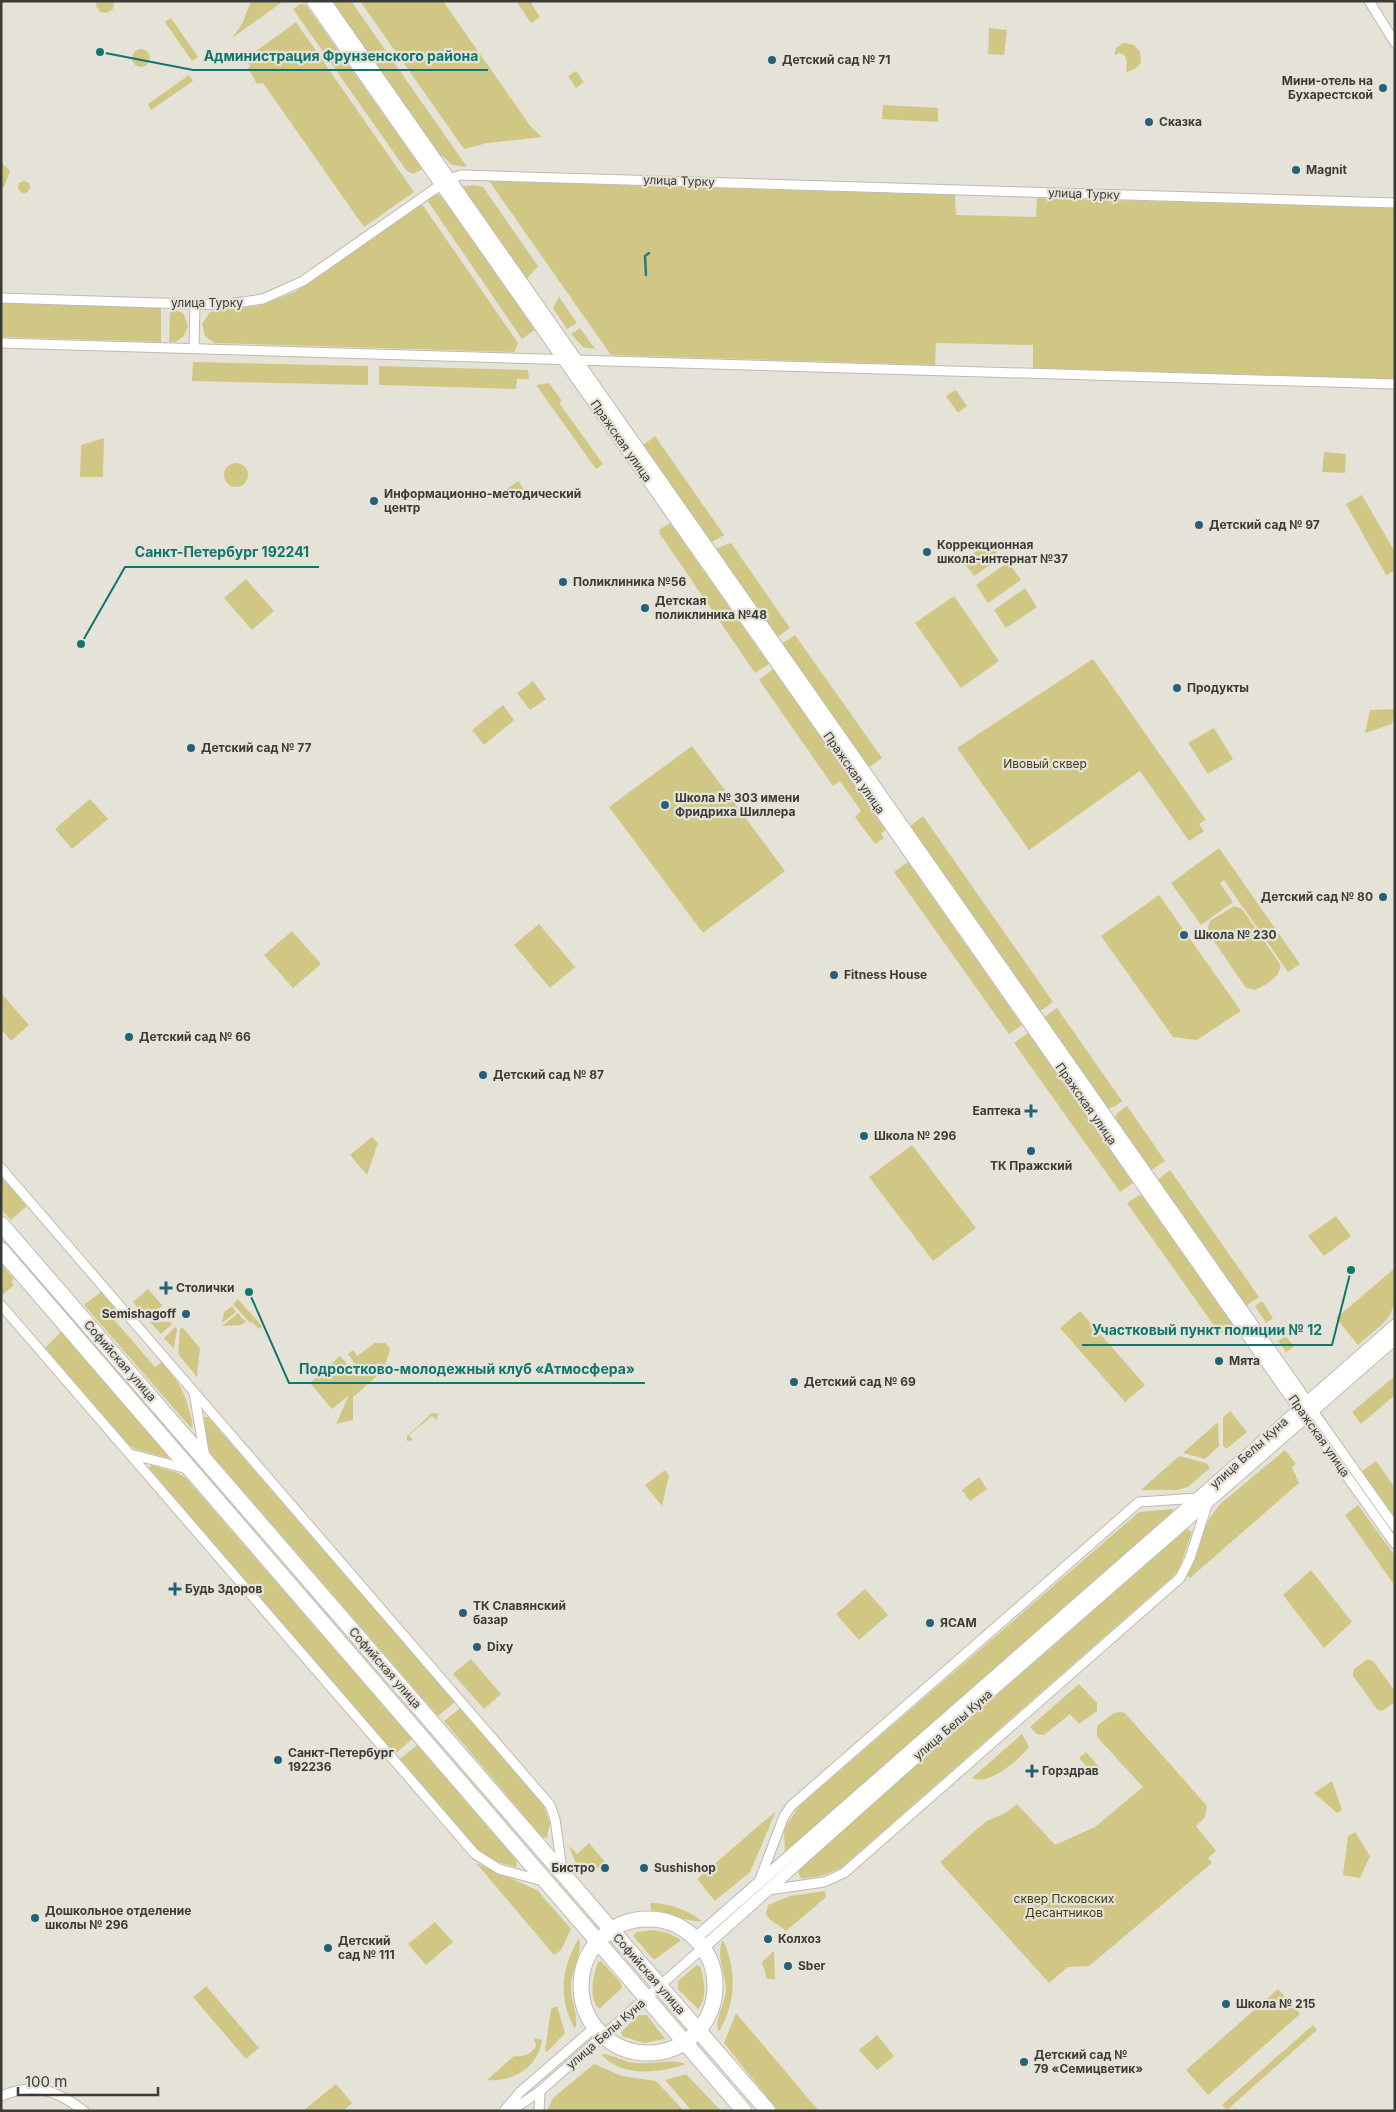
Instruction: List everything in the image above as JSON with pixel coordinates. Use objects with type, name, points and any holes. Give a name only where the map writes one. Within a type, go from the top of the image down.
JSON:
[{"type":"main road","name":"Софийская улица","points":[[1,1224],[768,2111]]},
{"type":"main road","name":"Софийская улица","points":[[1,1250],[744,2111]]},
{"type":"main road","points":[[250,1537],[263,1527]]},
{"type":"main road","points":[[659,1921],[679,1926],[701,1941],[713,1969],[714,1994],[708,2018],[699,2032],[669,2050],[643,2052],[626,2049],[598,2032],[585,2009],[582,1988],[584,1968],[598,1941],[611,1930],[634,1922],[659,1921]]},
{"type":"street","name":"Пражская улица","points":[[312,1],[576,360],[1306,1410],[1395,1544]]},
{"type":"street","name":"Пражская улица","points":[[324,1],[564,359],[1306,1410],[1395,1527]]},
{"type":"street","points":[[1369,1],[1395,43]]},
{"type":"street","name":"улица Турку","points":[[1,298],[196,304],[248,303],[292,287],[445,181],[461,175],[1395,203]]},
{"type":"street","points":[[194,348],[196,304]]},
{"type":"street","points":[[1,343],[1395,384]]},
{"type":"street","points":[[1,1168],[550,1805],[555,1819],[562,1873]]},
{"type":"street","points":[[1,1305],[474,1854],[499,1868],[547,1882]]},
{"type":"street","name":"улица Белы Куна","points":[[504,2111],[520,2092],[598,2032],[647,1998],[701,1941],[1306,1410],[1395,1325]]},
{"type":"street","name":"улица Белы Куна","points":[[1306,1410],[1395,1339]]},
{"type":"street","points":[[194,1392],[206,1460]]},
{"type":"street","points":[[130,1454],[191,1469]]},
{"type":"street","points":[[1204,1500],[1190,1558],[1180,1578],[844,1873],[824,1882],[763,1886],[784,1816],[790,1806],[1139,1502],[1204,1500]]},
{"type":"street","name":"улица Белы Куна","points":[[511,2111],[540,2091],[598,2032]]},
{"type":"street","points":[[1,2096],[28,2087],[66,2097],[84,2111]]},
{"type":"street","points":[[539,2111],[540,2091]]},
{"type":"green space","points":[[97,1],[114,1],[113,9],[107,13],[100,12],[96,6]]},
{"type":"green space","points":[[251,1],[280,1],[281,3],[232,38],[242,24]]},
{"type":"green space","points":[[330,1],[351,1],[467,167],[452,165],[443,156],[440,158]]},
{"type":"green space","points":[[360,1],[443,1],[531,127],[542,137],[487,143],[464,149]]},
{"type":"green space","points":[[530,1],[540,17],[531,23],[517,2]]},
{"type":"green space","points":[[301,4],[306,5],[422,169],[413,174],[406,170],[293,9]]},
{"type":"green space","points":[[171,18],[198,57],[192,61],[165,22]]},
{"type":"green space","points":[[296,22],[414,192],[364,227],[263,83],[257,84],[245,59]]},
{"type":"green space","points":[[989,28],[1007,30],[1004,55],[988,54]]},
{"type":"green space","points":[[1123,43],[1134,45],[1140,52],[1141,63],[1135,69],[1126,72],[1126,58],[1119,53],[1114,55],[1116,48]]},
{"type":"green space","points":[[141,49],[147,52],[150,58],[147,64],[141,67],[135,64],[132,58],[135,52]]},
{"type":"green space","points":[[576,71],[584,82],[576,88],[568,76]]},
{"type":"green space","points":[[189,75],[193,81],[151,110],[148,104]]},
{"type":"green space","points":[[883,105],[938,108],[938,122],[882,119]]},
{"type":"green space","points":[[1,162],[10,171],[4,187],[1,187]]},
{"type":"green space","points":[[22,181],[26,181],[30,187],[26,193],[22,193],[18,189],[18,185]]},
{"type":"green space","points":[[489,181],[955,195],[956,215],[1036,217],[1037,198],[1395,208],[1395,379],[1033,368],[1033,345],[936,343],[935,365],[611,355]]},
{"type":"green space","points":[[474,185],[483,187],[538,266],[526,280],[460,187]]},
{"type":"green space","points":[[435,194],[442,196],[535,330],[522,339],[427,200]]},
{"type":"green space","points":[[422,204],[518,343],[514,352],[214,343],[205,336],[202,324],[210,312],[261,305],[295,292]]},
{"type":"green space","points":[[559,297],[577,323],[567,329],[553,308]]},
{"type":"green space","points":[[1,303],[161,308],[161,342],[1,337]]},
{"type":"green space","points":[[170,308],[183,313],[188,326],[184,336],[176,342],[169,342]]},
{"type":"green space","points":[[580,328],[595,349],[583,347],[571,334]]},
{"type":"green space","points":[[193,362],[368,366],[368,385],[192,381]]},
{"type":"green space","points":[[379,366],[528,370],[529,379],[517,379],[516,389],[379,385]]},
{"type":"green space","points":[[549,383],[562,401],[559,403],[603,464],[596,469],[536,385]]},
{"type":"green space","points":[[956,390],[967,406],[958,413],[946,396]]},
{"type":"green space","points":[[655,436],[724,535],[710,543],[642,446]]},
{"type":"green space","points":[[104,438],[103,477],[80,477],[81,445]]},
{"type":"green space","points":[[1324,452],[1346,454],[1345,473],[1322,472]]},
{"type":"green space","points":[[236,463],[241,464],[247,470],[247,480],[241,486],[236,487],[231,486],[225,480],[224,475],[225,470],[231,464]]},
{"type":"green space","points":[[518,481],[526,492],[515,500],[507,489]]},
{"type":"green space","points":[[1362,495],[1395,552],[1395,571],[1386,575],[1346,504]]},
{"type":"green space","points":[[670,523],[769,664],[755,673],[660,534],[659,530]]},
{"type":"green space","points":[[989,542],[1000,558],[974,576],[963,561]]},
{"type":"green space","points":[[731,543],[790,628],[776,638],[714,549]]},
{"type":"green space","points":[[1008,562],[1021,580],[988,603],[976,585]]},
{"type":"green space","points":[[246,579],[274,611],[252,630],[224,598]]},
{"type":"green space","points":[[1025,588],[1037,607],[1006,628],[994,610]]},
{"type":"green space","points":[[954,596],[999,661],[961,688],[915,623]]},
{"type":"green space","points":[[795,635],[882,758],[868,768],[781,644]]},
{"type":"green space","name":"Ивовый сквер","points":[[1093,659],[1206,820],[1199,824],[1204,831],[1189,841],[1140,771],[1029,850],[957,748]]},
{"type":"green space","points":[[773,669],[886,830],[881,833],[884,838],[875,844],[855,817],[861,811],[840,781],[833,786],[759,680]]},
{"type":"green space","points":[[533,681],[546,699],[530,710],[517,693]]},
{"type":"green space","points":[[503,705],[514,720],[484,745],[472,730]]},
{"type":"green space","points":[[1395,709],[1392,724],[1365,733],[1370,710]]},
{"type":"green space","points":[[1214,728],[1233,759],[1208,774],[1188,743]]},
{"type":"green space","points":[[692,746],[785,871],[703,933],[609,807]]},
{"type":"green space","points":[[90,799],[108,819],[72,849],[55,829]]},
{"type":"green space","points":[[923,816],[1053,1002],[1039,1012],[909,827]]},
{"type":"green space","points":[[1219,848],[1300,964],[1288,972],[1224,880],[1220,883],[1233,902],[1201,925],[1171,883]]},
{"type":"green space","points":[[908,862],[1022,1025],[1009,1034],[894,872]]},
{"type":"green space","points":[[1159,895],[1241,1011],[1197,1040],[1173,1037],[1101,936]]},
{"type":"green space","points":[[1234,906],[1242,909],[1280,964],[1276,976],[1255,990],[1246,988],[1207,931],[1210,921]]},
{"type":"green space","points":[[539,924],[575,967],[550,988],[514,945]]},
{"type":"green space","points":[[292,931],[321,964],[293,988],[264,955]]},
{"type":"green space","points":[[1,993],[29,1025],[11,1041],[1,1029]]},
{"type":"green space","points":[[1057,1008],[1122,1101],[1114,1107],[1106,1109],[1043,1018]]},
{"type":"green space","points":[[1028,1033],[1133,1183],[1120,1192],[1014,1043]]},
{"type":"green space","points":[[1127,1106],[1165,1161],[1150,1171],[1114,1119],[1117,1113]]},
{"type":"green space","points":[[372,1137],[378,1143],[367,1175],[350,1155]]},
{"type":"green space","points":[[912,1145],[976,1228],[933,1261],[869,1177]]},
{"type":"green space","points":[[1170,1170],[1259,1297],[1246,1306],[1157,1180]]},
{"type":"green space","points":[[1,1177],[27,1206],[11,1220],[1,1209]]},
{"type":"green space","points":[[1139,1195],[1142,1196],[1233,1325],[1220,1334],[1127,1203]]},
{"type":"green space","points":[[1336,1216],[1351,1236],[1324,1256],[1308,1236]]},
{"type":"green space","points":[[1,1264],[14,1279],[11,1282],[14,1285],[1,1296]]},
{"type":"green space","points":[[1395,1268],[1395,1297],[1391,1313],[1380,1326],[1358,1345],[1336,1318]]},
{"type":"green space","points":[[148,1289],[162,1305],[159,1309],[164,1313],[167,1310],[173,1317],[171,1319],[148,1319],[133,1302]]},
{"type":"green space","points":[[101,1292],[116,1309],[110,1315],[155,1367],[162,1362],[175,1378],[188,1405],[193,1425],[191,1428],[84,1305]]},
{"type":"green space","points":[[238,1299],[262,1326],[259,1329],[252,1322],[250,1323],[233,1304]]},
{"type":"green space","points":[[1262,1301],[1273,1318],[1266,1323],[1255,1306]]},
{"type":"green space","points":[[232,1306],[236,1312],[222,1323],[224,1312]]},
{"type":"green space","points":[[1080,1311],[1145,1385],[1125,1402],[1060,1328]]},
{"type":"green space","points":[[238,1313],[246,1322],[241,1325],[222,1326]]},
{"type":"green space","points":[[150,1322],[170,1322],[172,1324],[161,1334]]},
{"type":"green space","points":[[175,1327],[177,1329],[174,1349],[164,1338]]},
{"type":"green space","points":[[182,1327],[200,1348],[197,1377],[178,1354],[180,1329]]},
{"type":"green space","points":[[61,1332],[168,1458],[135,1449],[128,1444],[45,1348]]},
{"type":"green space","points":[[1286,1336],[1294,1347],[1286,1352],[1278,1341]]},
{"type":"green space","points":[[375,1343],[385,1343],[390,1350],[383,1371],[353,1397],[353,1420],[336,1424],[349,1395],[332,1409],[310,1383],[340,1356],[356,1374],[360,1371],[348,1354],[353,1350],[357,1356]]},
{"type":"green space","points":[[1395,1376],[1395,1395],[1361,1424],[1352,1412]]},
{"type":"green space","points":[[1230,1411],[1247,1432],[1226,1449],[1223,1445],[1223,1418]]},
{"type":"green space","points":[[432,1413],[438,1414],[437,1420],[432,1416],[409,1435],[413,1440],[407,1441],[407,1436]]},
{"type":"green space","points":[[204,1417],[208,1417],[455,1702],[438,1716],[211,1454],[207,1443]]},
{"type":"green space","points":[[1218,1422],[1219,1446],[1205,1459],[1183,1453]]},
{"type":"green space","points":[[1285,1450],[1296,1464],[1292,1467],[1299,1483],[1190,1578],[1186,1575],[1209,1519],[1219,1505]]},
{"type":"green space","points":[[1179,1456],[1206,1463],[1210,1468],[1188,1487],[1177,1490],[1141,1490]]},
{"type":"green space","points":[[1376,1461],[1395,1488],[1395,1520],[1361,1472]]},
{"type":"green space","points":[[151,1465],[178,1473],[186,1478],[412,1739],[395,1754],[149,1468]]},
{"type":"green space","points":[[665,1470],[669,1475],[662,1506],[645,1485]]},
{"type":"green space","points":[[979,1477],[987,1489],[970,1501],[962,1490]]},
{"type":"green space","points":[[1358,1505],[1395,1556],[1395,1586],[1345,1515]]},
{"type":"green space","points":[[1173,1509],[1172,1512],[785,1853],[784,1829],[799,1806],[1139,1512]]},
{"type":"green space","points":[[1187,1529],[1192,1532],[1179,1569],[1170,1579],[841,1868],[821,1876],[801,1879],[797,1870]]},
{"type":"green space","points":[[1311,1570],[1352,1622],[1324,1648],[1283,1595]]},
{"type":"green space","points":[[865,1589],[888,1615],[859,1640],[836,1614]]},
{"type":"green space","points":[[471,1659],[501,1694],[484,1709],[453,1674]]},
{"type":"green space","points":[[1368,1659],[1373,1661],[1395,1691],[1395,1702],[1382,1711],[1377,1709],[1353,1676],[1353,1670]]},
{"type":"green space","points":[[1079,1684],[1097,1703],[1097,1711],[1079,1724],[1070,1714],[1044,1735],[1037,1734],[1030,1727]]},
{"type":"green space","points":[[460,1708],[543,1804],[550,1823],[547,1838],[542,1837],[444,1721]]},
{"type":"green space","name":"сквер Псковских Десантников","points":[[1114,1713],[1125,1713],[1207,1806],[1205,1817],[1196,1826],[1216,1851],[1208,1858],[1212,1863],[1089,1966],[1068,1967],[1049,1983],[940,1862],[985,1822],[1007,1812],[1017,1804],[1055,1845],[1095,1827],[1143,1787],[1097,1737],[1097,1726]]},
{"type":"green space","points":[[1022,1734],[1029,1747],[1011,1765],[987,1778],[972,1778]]},
{"type":"green space","points":[[417,1745],[517,1861],[516,1867],[493,1861],[478,1850],[400,1759]]},
{"type":"green space","points":[[1086,1752],[1100,1768],[1093,1774],[1079,1758]]},
{"type":"green space","points":[[1332,1781],[1342,1810],[1337,1813],[1314,1793]]},
{"type":"green space","points":[[776,1811],[750,1872],[715,1901],[697,1879]]},
{"type":"green space","points":[[1355,1832],[1370,1856],[1360,1878],[1343,1875],[1348,1836]]},
{"type":"green space","points":[[589,1843],[605,1862],[593,1873],[586,1866],[582,1869],[575,1861],[569,1846],[577,1854]]},
{"type":"green space","points":[[476,1863],[537,1890],[571,1929],[561,1950],[554,1955]]},
{"type":"green space","points":[[825,1891],[826,1897],[786,1931],[766,1914],[768,1905],[790,1896]]},
{"type":"green space","points":[[650,1903],[678,1908],[702,1921],[690,1920],[651,1910]]},
{"type":"green space","points":[[435,1922],[453,1942],[426,1965],[408,1944]]},
{"type":"green space","points":[[653,1930],[668,1933],[680,1939],[680,1941],[654,1960],[633,1936],[637,1932]]},
{"type":"green space","points":[[579,1938],[580,1949],[571,1985],[576,2013],[575,2029],[566,2006],[564,1983],[568,1961]]},
{"type":"green space","points":[[723,1940],[731,1963],[733,1986],[729,2009],[719,2032],[718,2022],[726,1990],[720,1958]]},
{"type":"green space","points":[[774,1951],[775,1979],[767,1979],[762,1962]]},
{"type":"green space","points":[[601,1961],[621,1983],[622,1988],[599,2009],[594,1999],[592,1987],[598,1962]]},
{"type":"green space","points":[[697,1965],[700,1966],[704,1989],[703,2000],[698,2009],[678,1989],[678,1981]]},
{"type":"green space","points":[[206,1986],[259,2048],[246,2059],[193,1997]]},
{"type":"green space","points":[[1278,1989],[1300,2014],[1208,2095],[1186,2070]]},
{"type":"green space","points":[[557,2006],[565,2033],[547,2052],[545,2051],[551,2009]]},
{"type":"green space","points":[[736,2013],[819,2111],[778,2111],[724,2043]]},
{"type":"green space","points":[[639,2015],[647,2015],[665,2039],[644,2043],[622,2036],[621,2032]]},
{"type":"green space","points":[[1313,2025],[1317,2030],[1227,2110],[1222,2105]]},
{"type":"green space","points":[[877,2035],[894,2056],[877,2070],[859,2050]]},
{"type":"green space","points":[[534,2038],[542,2040],[540,2050],[530,2065],[515,2076],[506,2079],[487,2080],[514,2056],[524,2056],[531,2052],[536,2046]]},
{"type":"green space","points":[[601,2054],[635,2063],[680,2062],[686,2064],[665,2070],[630,2070],[609,2062]]},
{"type":"green space","points":[[594,2064],[622,2076],[656,2081],[684,2111],[547,2111],[553,2098]]},
{"type":"green space","points":[[686,2074],[721,2111],[692,2111],[665,2080]]},
{"type":"green space","points":[[336,2084],[352,2103],[343,2111],[303,2111]]},
{"type":"waterway","points":[[646,275],[645,256],[649,253]]},
{"type":"place","name":"Администрация Фрунзенского района","points":[[100,52]]},
{"type":"place","name":"Детский сад № 71","points":[[772,60]]},
{"type":"place","name":"Мини-отель на Бухарестской","points":[[1383,88]]},
{"type":"place","name":"Сказка","points":[[1149,122]]},
{"type":"place","name":"Magnit","points":[[1296,170]]},
{"type":"place","name":"Информационно-методический центр","points":[[374,501]]},
{"type":"place","name":"Детский сад № 97","points":[[1199,525]]},
{"type":"place","name":"Коррекционная школа-интернат №37","points":[[927,552]]},
{"type":"place","name":"Поликлиника №56","points":[[563,582]]},
{"type":"place","name":"Детская поликлиника №48","points":[[645,608]]},
{"type":"place","name":"Санкт-Петербург 192241","points":[[81,644]]},
{"type":"place","name":"Продукты","points":[[1177,688]]},
{"type":"place","name":"Детский сад № 77","points":[[191,748]]},
{"type":"place","name":"Школа № 303 имени Фридриха Шиллера","points":[[665,805]]},
{"type":"place","name":"Детский сад № 80","points":[[1383,897]]},
{"type":"place","name":"Школа № 230","points":[[1184,935]]},
{"type":"place","name":"Fitness House","points":[[834,975]]},
{"type":"place","name":"Детский сад № 66","points":[[129,1037]]},
{"type":"place","name":"Детский сад № 87","points":[[483,1075]]},
{"type":"place","name":"Еаптека","points":[[1031,1111]]},
{"type":"place","name":"Школа № 296","points":[[864,1136]]},
{"type":"place","name":"ТК Пражский","points":[[1031,1151]]},
{"type":"place","name":"Участковый пункт полиции № 12","points":[[1351,1270]]},
{"type":"place","name":"Столички","points":[[166,1288]]},
{"type":"place","name":"Подростково-молодежный клуб «Атмосфера»","points":[[249,1292]]},
{"type":"place","name":"Semishagoff","points":[[186,1314]]},
{"type":"place","name":"Мята","points":[[1219,1361]]},
{"type":"place","name":"Детский сад № 69","points":[[794,1382]]},
{"type":"place","name":"Будь Здоров","points":[[175,1589]]},
{"type":"place","name":"ТК Славянский базар","points":[[463,1613]]},
{"type":"place","name":"ЯСАМ","points":[[930,1623]]},
{"type":"place","name":"Dixy","points":[[477,1647]]},
{"type":"place","name":"Санкт-Петербург 192236","points":[[278,1760]]},
{"type":"place","name":"Горздрав","points":[[1032,1771]]},
{"type":"place","name":"Бистро","points":[[605,1868]]},
{"type":"place","name":"Sushishop","points":[[644,1868]]},
{"type":"place","name":"Дошкольное отделение школы № 296","points":[[35,1918]]},
{"type":"place","name":"Колхоз","points":[[768,1939]]},
{"type":"place","name":"Детский сад № 111","points":[[328,1948]]},
{"type":"place","name":"Sber","points":[[788,1966]]},
{"type":"place","name":"Школа № 215","points":[[1226,2004]]},
{"type":"place","name":"Детский сад № 79 «Семицветик»","points":[[1024,2062]]}]
